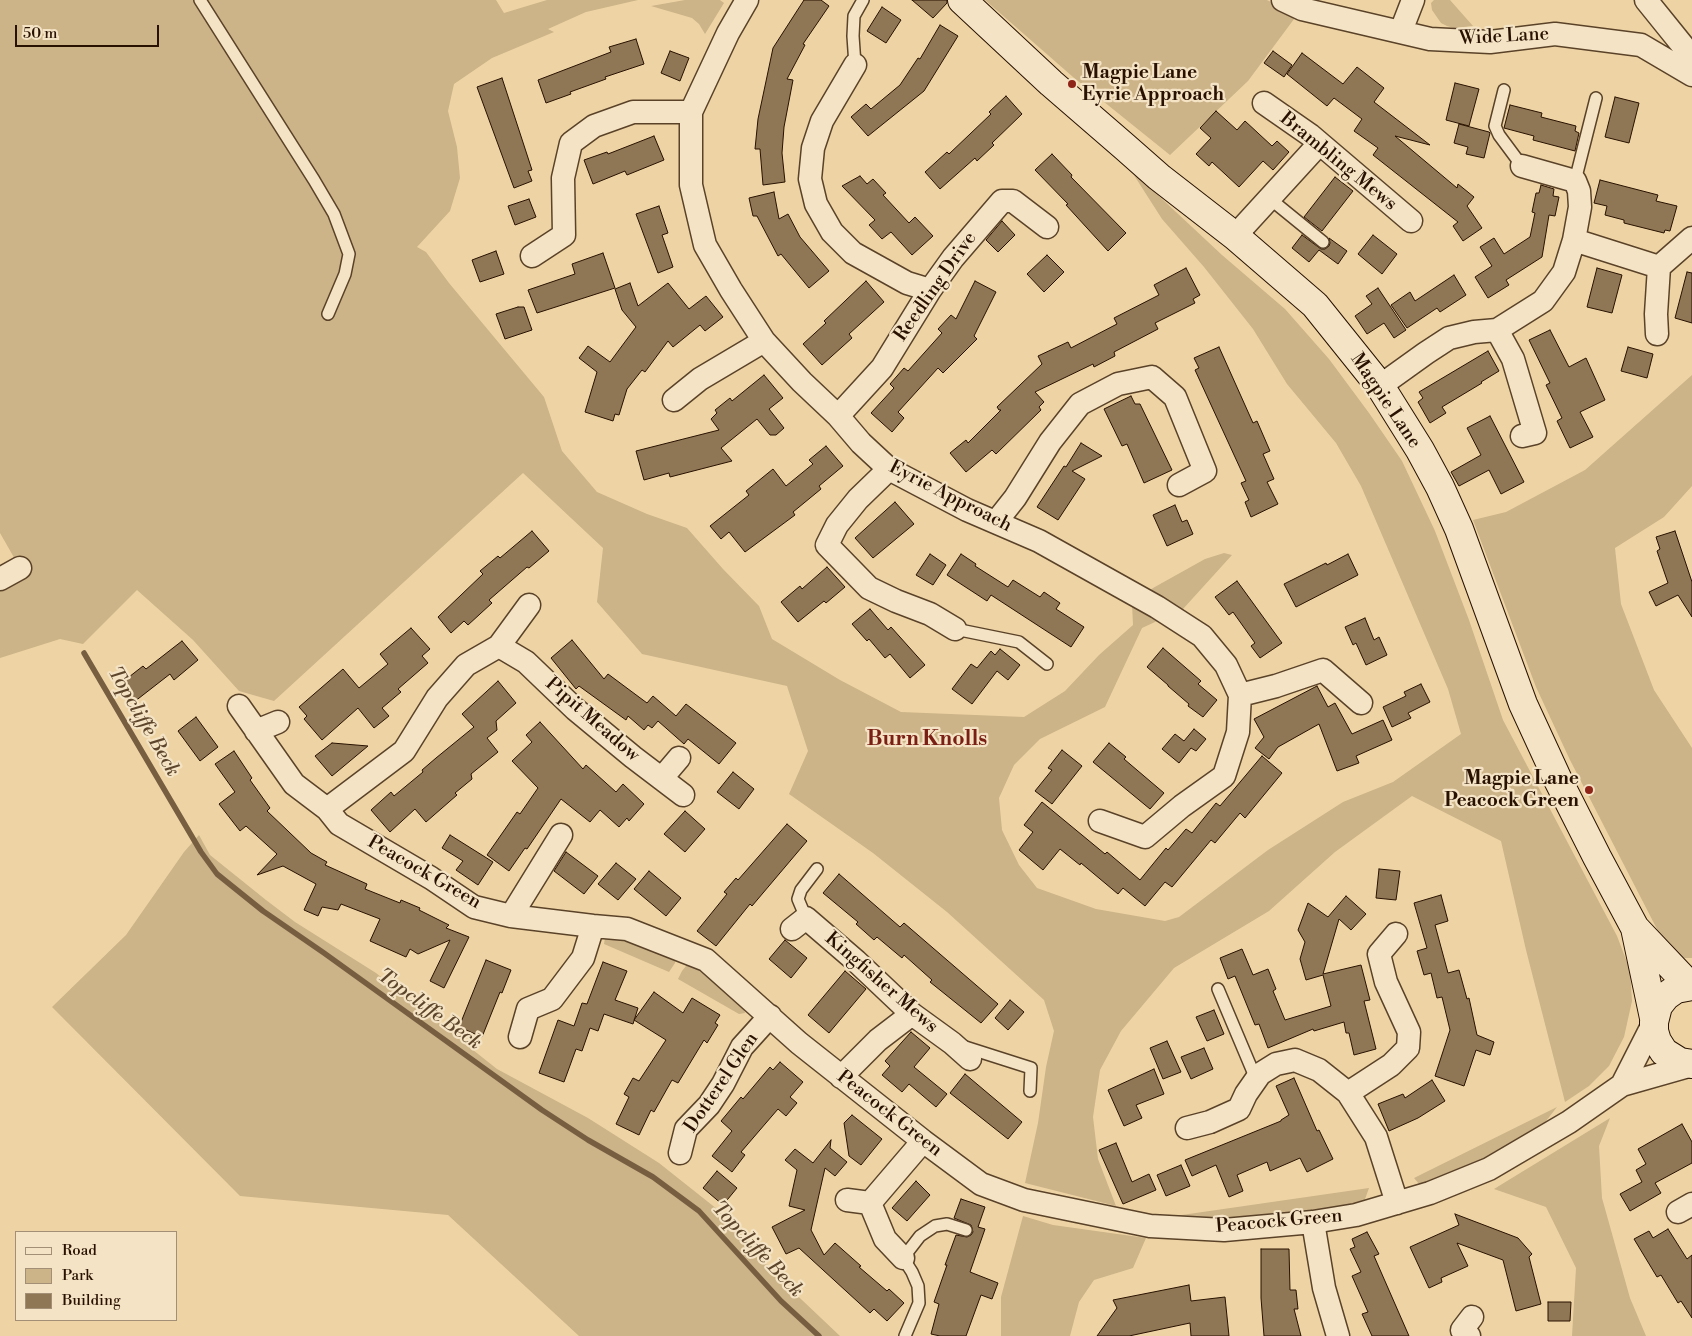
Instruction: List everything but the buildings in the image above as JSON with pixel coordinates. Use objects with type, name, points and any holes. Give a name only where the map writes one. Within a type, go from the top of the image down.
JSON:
[{"type":"street","name":"Eyrie Approach","points":[[747,0],[728,33],[691,112],[691,185],[705,245],[764,341],[802,382],[838,416],[861,443],[889,469],[967,510],[1039,541],[1133,592],[1202,636],[1226,665],[1240,695],[1238,732],[1224,776],[1182,806],[1145,837],[1100,821]]},
{"type":"street","name":"Magpie Lane","points":[[962,0],[1051,83],[1117,141],[1159,177],[1235,236],[1315,306],[1380,386],[1420,450],[1440,487],[1459,529],[1523,704],[1558,780],[1635,928],[1657,1041],[1664,1052],[1680,1062],[1692,1064]]},
{"type":"street","name":"Wide Lane","points":[[1283,0],[1302,9],[1430,39],[1490,42],[1555,34],[1641,45],[1692,75]]},
{"type":"street","points":[[1401,32],[1413,0]]},
{"type":"street","points":[[1646,0],[1692,56]]},
{"type":"street","points":[[855,65],[822,121],[813,148],[810,179],[816,204],[832,232],[852,253],[907,283],[930,290]]},
{"type":"street","name":"Brambling Mews","points":[[1264,103],[1310,135],[1410,221]]},
{"type":"street","points":[[532,256],[564,235],[562,178],[566,138],[633,112],[691,112]]},
{"type":"street","points":[[1235,236],[1320,144]]},
{"type":"street","points":[[1380,386],[1450,338],[1474,332],[1497,330],[1543,301],[1564,272],[1574,240],[1580,206],[1579,191],[1575,180],[1522,166]]},
{"type":"street","name":"Reedling Drive","points":[[838,416],[882,368],[930,290],[953,258],[1002,201],[1013,202],[1048,227]]},
{"type":"street","points":[[1657,334],[1656,314],[1659,267],[1692,238]]},
{"type":"street","points":[[1574,240],[1659,267]]},
{"type":"street","points":[[1497,330],[1513,359],[1535,433],[1522,436]]},
{"type":"street","points":[[674,400],[700,379],[764,341]]},
{"type":"street","points":[[996,522],[1015,498],[1050,442],[1080,404],[1118,384],[1152,377],[1175,397],[1205,471],[1179,485]]},
{"type":"street","points":[[889,469],[858,499],[820,548],[869,588],[930,614],[955,629]]},
{"type":"street","points":[[0,580],[20,568]]},
{"type":"street","points":[[327,809],[404,751],[436,698],[466,665],[500,646],[529,605]]},
{"type":"street","name":"Pipit Meadow","points":[[500,646],[526,662],[575,709],[633,757],[683,794]]},
{"type":"street","points":[[1240,695],[1276,686],[1322,665],[1361,704]]},
{"type":"street","name":"Peacock Green","points":[[239,706],[294,784],[327,809],[339,824],[431,878],[474,907],[511,916],[627,929],[706,960],[799,1043],[923,1141],[981,1184],[1024,1200],[1150,1226],[1196,1229],[1224,1230],[1313,1222],[1356,1215],[1430,1193],[1489,1168],[1569,1122],[1622,1086],[1692,1064]]},
{"type":"street","points":[[256,731],[278,722]]},
{"type":"street","points":[[662,778],[679,758]]},
{"type":"street","points":[[511,916],[561,835]]},
{"type":"street","name":"Kingfisher Mews","points":[[799,923],[856,961],[912,1014],[952,1043],[970,1059]]},
{"type":"street","points":[[520,1037],[528,1009],[552,999],[583,958],[594,926]]},
{"type":"street","name":"Magpie Lane","points":[[1635,928],[1691,986]]},
{"type":"street","points":[[1348,1093],[1391,1066],[1408,1048],[1409,1032],[1386,982],[1379,954],[1396,934]]},
{"type":"street","points":[[1654,1020],[1658,1006],[1666,996],[1676,989],[1691,986]]},
{"type":"street","points":[[841,1078],[878,1040],[912,1014]]},
{"type":"street","name":"Dotterel Glen","points":[[680,1153],[686,1129],[709,1105],[723,1084],[742,1047],[770,1016]]},
{"type":"street","name":"Peacock Green","points":[[1622,1086],[1654,1020]]},
{"type":"street","points":[[1187,1128],[1210,1122],[1239,1109],[1246,1094],[1260,1074],[1276,1064],[1295,1060],[1319,1070],[1348,1093],[1376,1136],[1397,1203]]},
{"type":"street","points":[[870,1203],[923,1141]]},
{"type":"street","points":[[847,1200],[870,1203]]},
{"type":"street","points":[[870,1203],[885,1239],[903,1258]]},
{"type":"street","points":[[1313,1222],[1324,1288],[1338,1336]]},
{"type":"lane","points":[[200,0],[334,214],[349,254],[346,274],[328,314]]},
{"type":"lane","points":[[855,65],[854,16],[863,0]]},
{"type":"lane","points":[[1504,90],[1495,126],[1498,135],[1522,166]]},
{"type":"lane","points":[[1575,180],[1596,98]]},
{"type":"lane","points":[[1269,198],[1323,242]]},
{"type":"lane","points":[[955,629],[1019,642],[1047,664]]},
{"type":"lane","points":[[799,923],[798,899],[801,890],[817,869]]},
{"type":"lane","points":[[1218,989],[1256,1079]]},
{"type":"lane","points":[[952,1043],[1031,1068],[1030,1091]]},
{"type":"lane","points":[[905,1336],[919,1303],[918,1286],[903,1258],[920,1236],[935,1226],[947,1224],[966,1230]]},
{"type":"green space","points":[[0,0],[496,0],[504,13],[547,0],[638,0],[586,12],[548,29],[554,32],[492,58],[454,84],[448,111],[457,147],[460,178],[450,211],[417,247],[426,252],[449,283],[544,397],[562,451],[597,492],[647,514],[687,528],[759,606],[772,639],[840,680],[901,712],[1024,717],[1065,691],[1099,655],[1133,625],[1132,604],[1153,588],[1205,559],[1224,553],[1232,555],[1183,609],[1142,628],[1105,707],[1040,739],[1014,765],[999,798],[1002,830],[1019,865],[1037,888],[1096,909],[1165,921],[1179,917],[1268,850],[1343,802],[1393,782],[1461,734],[1448,689],[1361,486],[1336,443],[1287,384],[1253,329],[1204,267],[1162,219],[1130,169],[1222,255],[1285,309],[1329,359],[1402,461],[1435,531],[1469,620],[1503,720],[1617,936],[1630,970],[1632,1001],[1624,1037],[1609,1066],[1589,1086],[1565,1102],[1526,950],[1501,841],[1412,796],[1335,852],[1269,911],[1174,968],[1121,1031],[1100,1070],[1093,1117],[1098,1159],[1116,1206],[1025,1183],[1038,1123],[1046,1067],[1054,1031],[1044,1000],[947,912],[873,853],[789,794],[808,751],[787,686],[642,654],[597,602],[603,548],[523,473],[274,701],[239,691],[193,640],[137,590],[83,644],[60,639],[0,658],[0,579],[20,568],[0,533]]},
{"type":"green space","points":[[685,0],[720,0],[724,3],[705,34],[699,24],[692,18],[651,6]]},
{"type":"green space","points":[[985,0],[1267,0],[1297,15],[1248,81],[1170,155],[1073,77]]},
{"type":"green space","points":[[1434,0],[1450,0],[1473,26],[1454,28],[1441,23],[1432,10],[1431,3]]},
{"type":"green space","points":[[1692,375],[1692,486],[1664,517],[1615,548],[1621,604],[1654,690],[1692,748],[1692,958],[1684,958],[1659,933],[1570,760],[1536,687],[1473,520],[1506,512],[1585,470]]},
{"type":"green space","points":[[199,835],[210,855],[266,900],[295,922],[376,973],[497,1069],[588,1118],[659,1163],[722,1213],[783,1282],[840,1336],[579,1336],[448,1215],[240,1196],[52,1007],[126,935],[184,852]]},
{"type":"green space","points":[[618,937],[675,959],[675,963],[669,972],[604,944],[605,938]]},
{"type":"green space","points":[[686,966],[695,966],[743,1006],[745,1013],[739,1014],[678,979]]},
{"type":"green space","points":[[1557,1107],[1539,1130],[1485,1158],[1420,1185],[1414,1178]]},
{"type":"green space","points":[[1610,1118],[1599,1146],[1602,1198],[1630,1298],[1646,1336],[1572,1336],[1576,1268],[1546,1207],[1494,1189]]},
{"type":"green space","points":[[1369,1188],[1364,1202],[1313,1212],[1222,1220],[1168,1217]]},
{"type":"green space","points":[[1023,1216],[1053,1225],[1146,1238],[1133,1268],[1094,1280],[1079,1302],[1070,1336],[1001,1336],[1001,1297]]},
{"type":"waterway","name":"Topcliffe Beck","points":[[84,653],[201,852],[217,874],[263,911],[542,1110],[588,1140],[653,1177],[699,1211],[781,1301],[819,1336]]},
{"type":"place","name":"Magpie Lane Eyrie Approach","points":[[1072,84]]},
{"type":"place","name":"Magpie Lane Peacock Green","points":[[1589,790]]},
{"type":"district","name":"Burn Knolls","points":[[927,740]]}]
